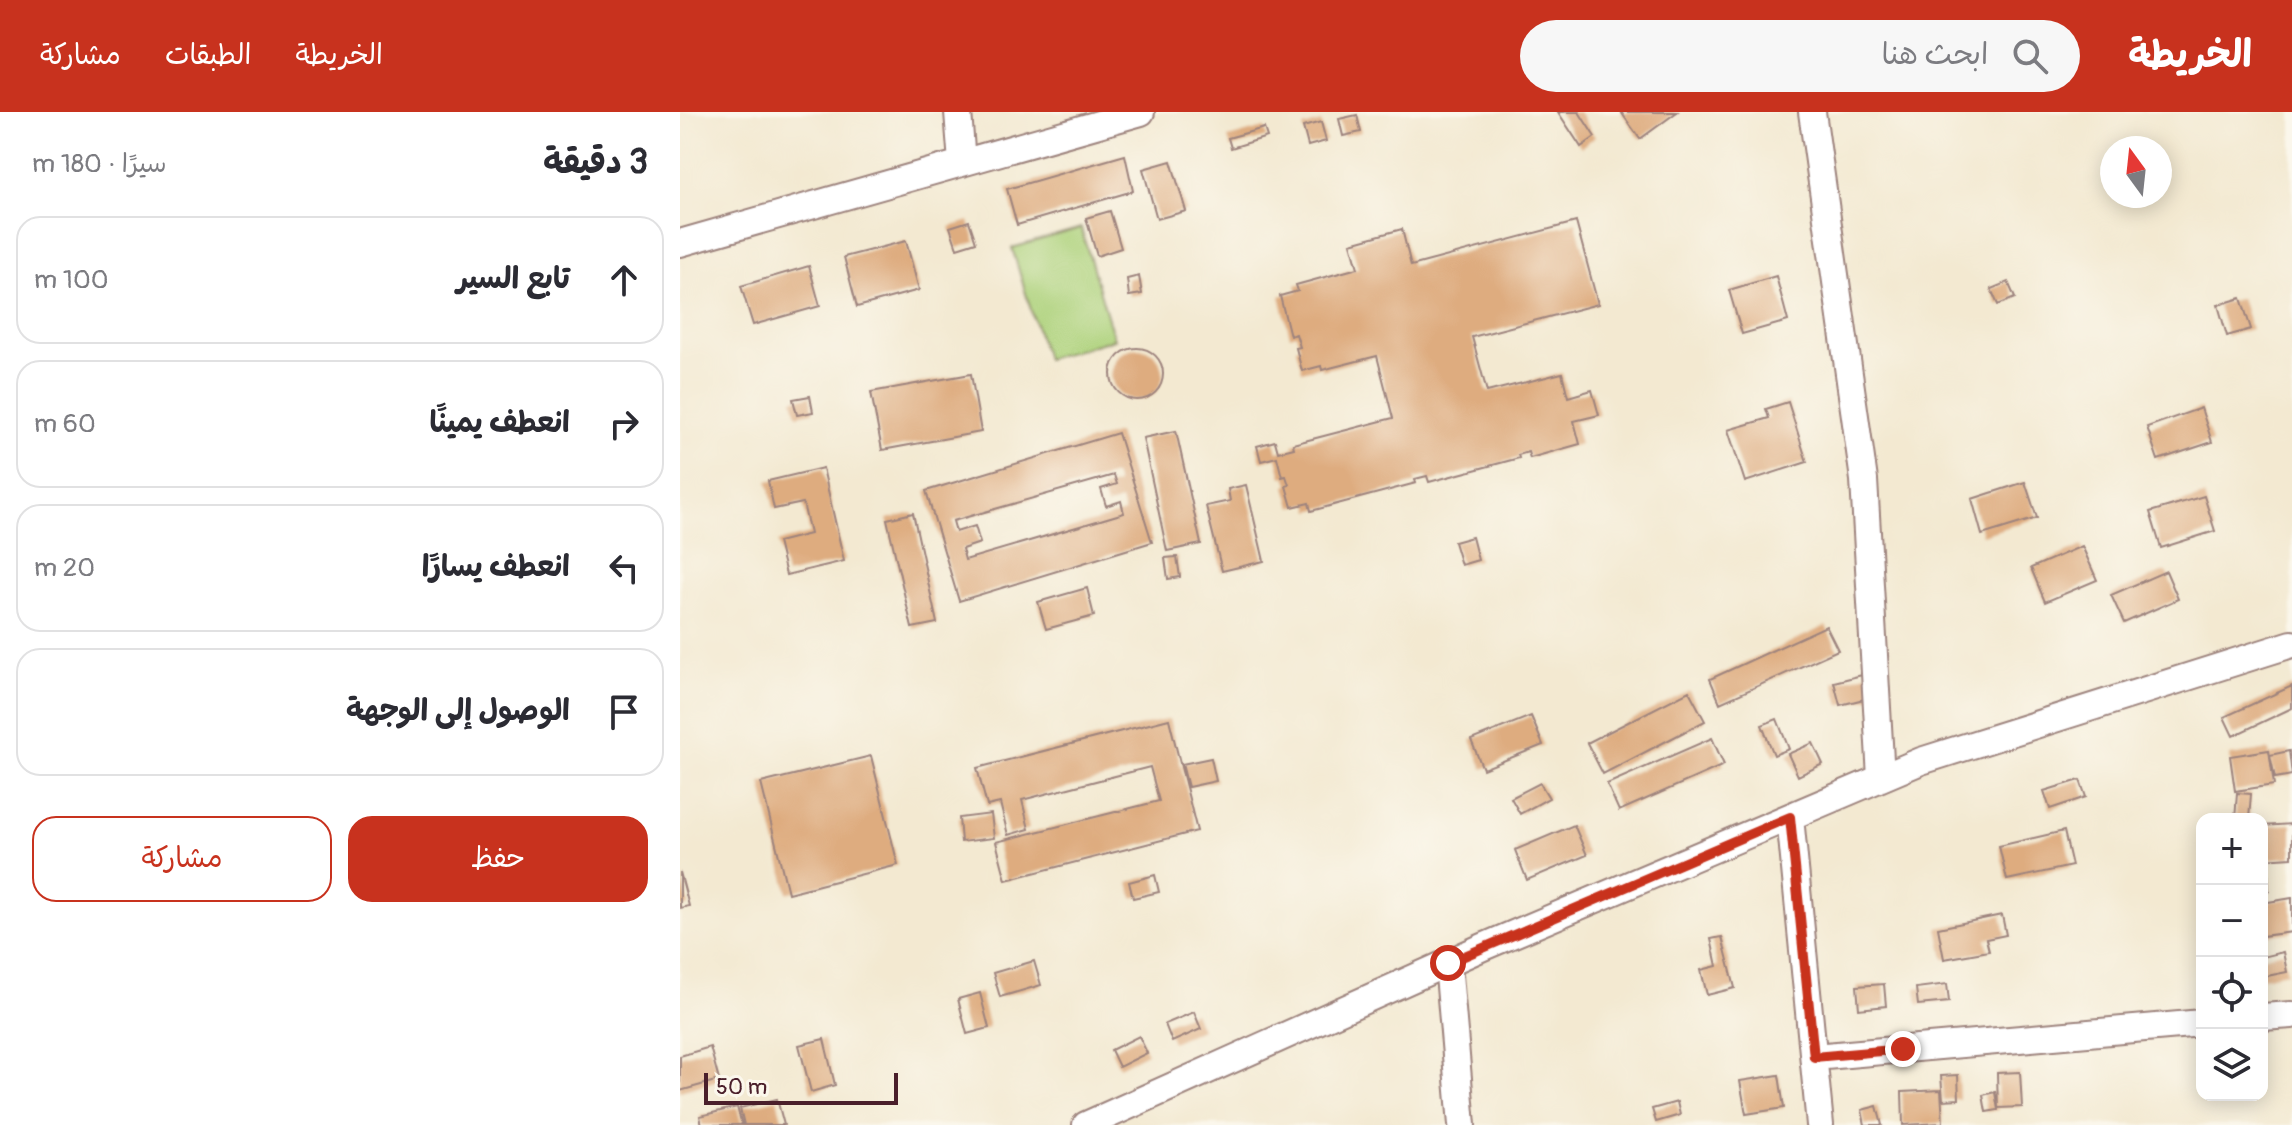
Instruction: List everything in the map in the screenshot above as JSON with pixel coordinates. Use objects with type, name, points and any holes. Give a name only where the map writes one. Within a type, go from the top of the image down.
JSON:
[{"type":"street","points":[[958,112],[962,163]]},
{"type":"street","points":[[1812,112],[1864,480],[1881,778]]},
{"type":"street","points":[[680,243],[1126,114]]},
{"type":"street","points":[[1086,1125],[1448,963],[1921,761],[2292,644]]},
{"type":"street","points":[[1790,817],[1820,1125]]},
{"type":"street","points":[[1448,963],[1462,1125]]},
{"type":"street","points":[[2268,1017],[2292,1015]]},
{"type":"street","points":[[1814,1057],[2196,1024]]},
{"type":"green space","points":[[1081,228],[1114,339],[1046,359],[1012,248]]},
{"type":"building","points":[[1558,112],[1579,112],[1595,137],[1581,147]]},
{"type":"building","points":[[1621,112],[1677,112],[1640,139]]},
{"type":"building","points":[[1357,115],[1361,132],[1343,136],[1339,119]]},
{"type":"building","points":[[1321,122],[1326,141],[1308,146],[1303,127]]},
{"type":"building","points":[[1264,128],[1267,137],[1231,148],[1228,138]]},
{"type":"building","points":[[1125,155],[1133,191],[1017,225],[1007,189]]},
{"type":"building","points":[[1171,161],[1186,211],[1157,219],[1143,169]]},
{"type":"building","points":[[1110,211],[1121,248],[1097,256],[1086,218]]},
{"type":"building","points":[[969,221],[976,242],[957,248],[950,227]]},
{"type":"building","points":[[1576,222],[1598,304],[1472,337],[1487,392],[1562,373],[1568,397],[1592,390],[1599,415],[1574,421],[1580,444],[1530,458],[1528,452],[1518,455],[1519,458],[1429,482],[1427,476],[1415,479],[1416,483],[1311,511],[1309,503],[1292,507],[1286,486],[1289,485],[1286,476],[1282,477],[1277,457],[1261,461],[1257,446],[1275,441],[1278,452],[1294,448],[1293,444],[1393,418],[1377,356],[1322,370],[1321,366],[1302,371],[1296,348],[1300,347],[1296,334],[1290,336],[1280,296],[1298,291],[1296,285],[1358,268],[1351,243],[1402,229],[1411,266]]},
{"type":"building","points":[[906,241],[919,290],[857,307],[844,257]]},
{"type":"building","points":[[809,266],[820,306],[753,325],[741,286]]},
{"type":"building","points":[[1139,276],[1142,294],[1129,296],[1127,279]]},
{"type":"building","points":[[1776,276],[1788,321],[1742,334],[1729,290]]},
{"type":"building","points":[[2008,282],[2015,298],[1998,305],[1991,289]]},
{"type":"building","points":[[2241,298],[2251,329],[2227,336],[2218,305]]},
{"type":"building","points":[[1137,348],[1155,356],[1163,374],[1155,392],[1137,400],[1119,392],[1111,374],[1119,356]]},
{"type":"building","points":[[971,374],[981,432],[882,450],[871,392]]},
{"type":"building","points":[[810,396],[813,412],[797,415],[793,399]]},
{"type":"building","points":[[1788,402],[1807,462],[1745,482],[1728,430],[1769,418],[1766,409]]},
{"type":"building","points":[[2201,408],[2212,442],[2158,460],[2147,427]]},
{"type":"building","points":[[1176,431],[1201,544],[1167,551],[1143,438]]},
{"type":"building","points":[[1118,433],[1152,542],[959,601],[926,491]],"holes":[[[1114,475],[1117,484],[1101,489],[1106,506],[1121,501],[1124,513],[965,560],[962,549],[980,543],[975,526],[956,532],[953,521]]]},
{"type":"building","points":[[823,468],[844,561],[786,575],[778,542],[810,534],[803,503],[774,509],[768,481]]},
{"type":"building","points":[[2025,482],[2037,518],[1982,535],[1972,499]]},
{"type":"building","points":[[1246,485],[1264,561],[1222,571],[1206,506],[1230,501],[1228,489]]},
{"type":"building","points":[[2204,496],[2215,531],[2161,548],[2150,512]]},
{"type":"building","points":[[913,513],[937,623],[912,628],[887,519]]},
{"type":"building","points":[[1472,537],[1478,560],[1461,565],[1454,542]]},
{"type":"building","points":[[2082,546],[2097,580],[2045,602],[2031,568]]},
{"type":"building","points":[[1177,557],[1180,577],[1168,579],[1165,558]]},
{"type":"building","points":[[2166,571],[2178,599],[2124,623],[2111,595]]},
{"type":"building","points":[[1087,588],[1094,616],[1046,629],[1038,602]]},
{"type":"building","points":[[1826,626],[1838,650],[1720,703],[1710,679]]},
{"type":"building","points":[[1882,670],[1888,693],[1840,705],[1834,682]]},
{"type":"building","points":[[2292,686],[2292,708],[2233,736],[2224,717]]},
{"type":"building","points":[[1689,691],[1705,721],[1603,774],[1587,743]]},
{"type":"building","points":[[1531,716],[1543,745],[1483,769],[1471,740]]},
{"type":"building","points":[[1169,719],[1197,831],[1006,880],[996,842],[1159,801],[1150,767],[1022,800],[1029,829],[1008,835],[1000,803],[987,806],[977,768]]},
{"type":"building","points":[[1777,719],[1789,749],[1774,755],[1762,725]]},
{"type":"building","points":[[1712,738],[1724,765],[1619,811],[1607,784]]},
{"type":"building","points":[[1813,743],[1823,764],[1798,776],[1788,754]]},
{"type":"building","points":[[2269,750],[2274,785],[2235,791],[2230,756]]},
{"type":"building","points":[[2289,751],[2292,775],[2275,778],[2270,755]]},
{"type":"building","points":[[871,756],[898,865],[788,893],[761,783]]},
{"type":"building","points":[[1211,758],[1216,781],[1188,787],[1182,764]]},
{"type":"building","points":[[2080,780],[2086,797],[2050,809],[2044,791]]},
{"type":"building","points":[[1540,783],[1549,798],[1520,814],[1511,798]]},
{"type":"building","points":[[2237,793],[2251,794],[2249,813],[2235,813]]},
{"type":"building","points":[[991,814],[994,838],[961,842],[959,818]]},
{"type":"building","points":[[2292,824],[2292,857],[2268,859],[2268,826]]},
{"type":"building","points":[[1574,825],[1587,855],[1527,880],[1515,850]]},
{"type":"building","points":[[2064,831],[2072,866],[2007,880],[1999,846]]},
{"type":"building","points":[[680,872],[689,906],[680,908]]},
{"type":"building","points":[[1155,875],[1159,892],[1133,898],[1129,882]]},
{"type":"building","points":[[2292,898],[2292,932],[2268,935],[2268,902]]},
{"type":"building","points":[[2002,915],[2006,935],[1986,939],[1989,951],[1944,959],[1938,928]]},
{"type":"building","points":[[1722,937],[1735,988],[1707,995],[1701,970],[1717,966],[1711,939]]},
{"type":"building","points":[[2283,952],[2287,972],[2268,976],[2268,956]]},
{"type":"building","points":[[1034,961],[1041,985],[1000,997],[993,973]]},
{"type":"building","points":[[1884,984],[1886,1006],[1859,1009],[1857,986]]},
{"type":"building","points":[[1947,984],[1949,1002],[1918,1005],[1916,988]]},
{"type":"building","points":[[980,993],[989,1028],[967,1034],[958,999]]},
{"type":"building","points":[[1194,1012],[1201,1029],[1172,1042],[1165,1024]]},
{"type":"building","points":[[1139,1036],[1147,1053],[1119,1067],[1111,1050]]},
{"type":"building","points":[[824,1039],[835,1085],[811,1092],[799,1045]]},
{"type":"building","points":[[710,1047],[719,1080],[680,1091],[680,1056]]},
{"type":"building","points":[[2020,1072],[2022,1107],[1998,1108],[1997,1073]]},
{"type":"building","points":[[1779,1075],[1784,1108],[1746,1114],[1740,1081]]},
{"type":"building","points":[[1958,1075],[1959,1099],[1943,1100],[1941,1076]]},
{"type":"building","points":[[1941,1090],[1943,1123],[1903,1125],[1902,1092]]},
{"type":"building","points":[[1995,1092],[1998,1110],[1986,1112],[1983,1095]]},
{"type":"building","points":[[777,1099],[784,1125],[744,1125],[740,1108]]},
{"type":"building","points":[[1677,1102],[1680,1115],[1656,1122],[1652,1109]]},
{"type":"building","points":[[1877,1106],[1882,1125],[1865,1125],[1862,1110]]},
{"type":"building","points":[[737,1107],[742,1125],[702,1125],[700,1116]]},
{"type":"route","points":[[1448,963],[1790,817],[1814,1057],[1903,1049]]}]
